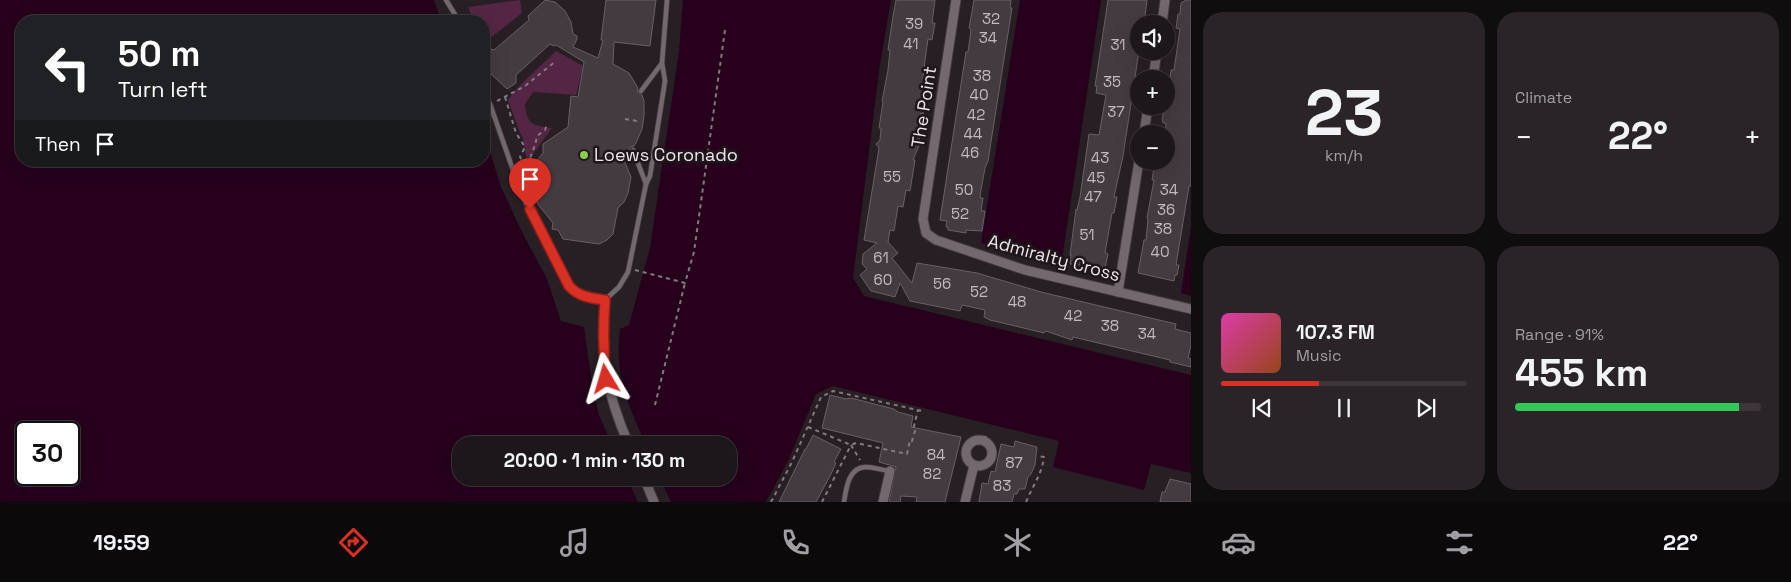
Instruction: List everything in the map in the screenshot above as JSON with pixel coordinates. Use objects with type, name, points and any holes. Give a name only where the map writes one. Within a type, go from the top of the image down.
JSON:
[{"type":"street","name":"The Point","points":[[923,219],[956,0]]},
{"type":"street","points":[[1164,15],[1166,0]]},
{"type":"street","points":[[1118,292],[1138,170]]},
{"type":"street","name":"Admiralty Cross","points":[[923,219],[926,233],[936,240],[1026,270],[1191,309]]},
{"type":"street","points":[[605,300],[603,338],[606,379],[618,420],[625,436]]},
{"type":"street","points":[[985,437],[992,450],[990,461],[986,465],[974,465],[969,462],[966,450],[973,441],[985,437]]},
{"type":"street","points":[[965,502],[974,465]]},
{"type":"street","points":[[883,502],[890,470]]},
{"type":"street","points":[[647,486],[654,502]]},
{"type":"lane","points":[[446,0],[455,15]]},
{"type":"lane","points":[[490,104],[521,192],[562,275],[574,292],[583,296],[605,300],[619,287],[628,272],[646,184],[650,176],[665,81],[662,63],[667,0]]},
{"type":"lane","points":[[641,91],[662,63]]},
{"type":"lane","points":[[633,150],[646,184]]},
{"type":"lane","points":[[844,502],[848,480],[855,470],[864,466],[890,470]]},
{"type":"path","points":[[655,405],[694,252],[725,30]]},
{"type":"path","points":[[490,104],[505,98],[525,86],[556,61]]},
{"type":"path","points":[[505,98],[516,133],[524,148],[520,157],[523,162],[522,171],[525,172]]},
{"type":"path","points":[[625,119],[637,121]]},
{"type":"path","points":[[527,186],[526,165],[535,150],[537,136],[545,130],[547,124]]},
{"type":"path","points":[[635,270],[685,283]]},
{"type":"path","points":[[771,502],[792,462],[821,397],[833,391],[922,411]]},
{"type":"path","points":[[822,502],[851,445],[856,442],[907,454],[910,440],[912,441],[915,431],[913,430],[918,410]]},
{"type":"path","points":[[808,427],[851,445]]},
{"type":"path","points":[[851,445],[852,450],[864,466]]},
{"type":"path","points":[[1026,502],[1038,480],[1043,462],[1044,457],[1037,456]]},
{"type":"shaded area","points":[[0,0],[434,0],[439,15],[15,15],[15,167],[490,167],[490,152],[501,187],[547,279],[561,321],[584,327],[592,384],[599,415],[608,436],[452,436],[452,486],[631,486],[638,502],[0,502]]},
{"type":"shaded area","points":[[520,0],[522,13],[490,38],[490,15],[471,15],[468,7]]},
{"type":"shaded area","points":[[683,0],[891,0],[880,64],[853,278],[864,296],[1191,375],[1191,473],[1151,464],[1144,490],[1053,467],[1059,441],[833,386],[816,394],[788,461],[766,502],[671,502],[664,486],[737,486],[737,436],[642,436],[628,402],[619,361],[620,329],[629,325],[650,248],[679,51]]},
{"type":"shaded area","points":[[1020,0],[1101,0],[1061,266],[981,243]]},
{"type":"shaded area","points":[[556,51],[583,66],[576,95],[533,92],[525,104],[529,120],[535,125],[552,128],[527,162],[523,138],[508,100],[518,87]]},
{"type":"shaded area","points":[[1191,227],[1191,296],[1181,293]]},
{"type":"building","name":"Loews Coronado","points":[[545,0],[555,2],[565,11],[571,22],[573,34],[577,36],[573,47],[598,58],[603,40],[601,40],[606,0],[656,0],[650,46],[614,42],[613,64],[629,73],[638,88],[637,92],[642,95],[644,101],[644,116],[642,129],[636,143],[630,147],[630,152],[623,158],[631,177],[628,193],[624,202],[618,208],[613,234],[599,244],[563,239],[558,230],[552,229],[553,223],[537,203],[538,194],[533,185],[531,173],[533,165],[543,153],[543,144],[568,127],[571,96],[578,97],[584,62],[556,45],[550,44],[516,75],[516,83],[507,89],[490,73],[490,49],[494,50],[529,20],[528,16]]},
{"type":"building","points":[[896,0],[935,0],[932,23],[935,23],[932,40],[928,39],[923,79],[928,80],[926,99],[918,131],[920,143],[913,160],[915,160],[910,191],[906,190],[903,207],[898,206],[894,231],[890,230],[888,242],[898,253],[892,258],[912,283],[917,263],[977,273],[1041,292],[1176,324],[1175,329],[1191,333],[1188,358],[1191,359],[1191,367],[1170,362],[1170,360],[1073,337],[1072,340],[1046,331],[1044,333],[990,320],[984,317],[985,310],[962,305],[960,311],[910,301],[900,283],[895,297],[871,291],[860,275],[867,269],[862,264],[863,254],[877,243],[864,240],[879,148],[876,144],[880,140],[881,128],[879,128],[882,101],[888,70],[890,50],[888,50]]},
{"type":"building","points":[[974,0],[1011,0],[1010,8],[1012,8],[988,161],[981,190],[980,198],[983,198],[981,211],[985,211],[982,231],[966,230],[966,233],[948,230],[948,227],[946,227],[947,221],[940,220],[966,52],[968,52],[971,30],[969,28]]},
{"type":"building","points":[[1108,0],[1147,0],[1145,15],[1130,15],[1130,60],[1138,60],[1136,70],[1130,70],[1130,110],[1114,197],[1117,197],[1114,213],[1112,213],[1105,253],[1108,254],[1105,268],[1070,264],[1076,209],[1080,197],[1089,134],[1099,135],[1106,95],[1096,93],[1097,86],[1095,86]]},
{"type":"building","points":[[1191,0],[1191,186],[1189,186],[1176,265],[1179,265],[1174,281],[1138,273],[1144,240],[1146,240],[1154,170],[1175,170],[1175,125],[1166,125],[1162,119],[1163,115],[1175,115],[1174,70],[1180,29],[1176,28],[1181,3]]},
{"type":"building","points":[[830,395],[846,399],[851,398],[894,409],[913,416],[911,427],[961,437],[945,502],[916,502],[917,497],[901,496],[900,502],[889,502],[896,467],[879,462],[883,443],[822,428]]},
{"type":"building","points":[[813,435],[841,449],[834,462],[836,463],[831,474],[816,502],[779,502],[805,449]]},
{"type":"building","points":[[1015,441],[1037,447],[1035,465],[1028,477],[1025,489],[1019,489],[1017,494],[1014,494],[1012,502],[979,502],[982,483],[988,484],[991,471],[995,472],[1001,444],[1014,447]]},
{"type":"building","points":[[1170,479],[1191,484],[1191,502],[1160,502],[1162,492],[1165,492]]},
{"type":"place","name":"Loews Coronado","points":[[584,155]]},
{"type":"route","points":[[530,209],[569,286],[574,292],[583,296],[605,300],[603,357],[606,379]]}]
